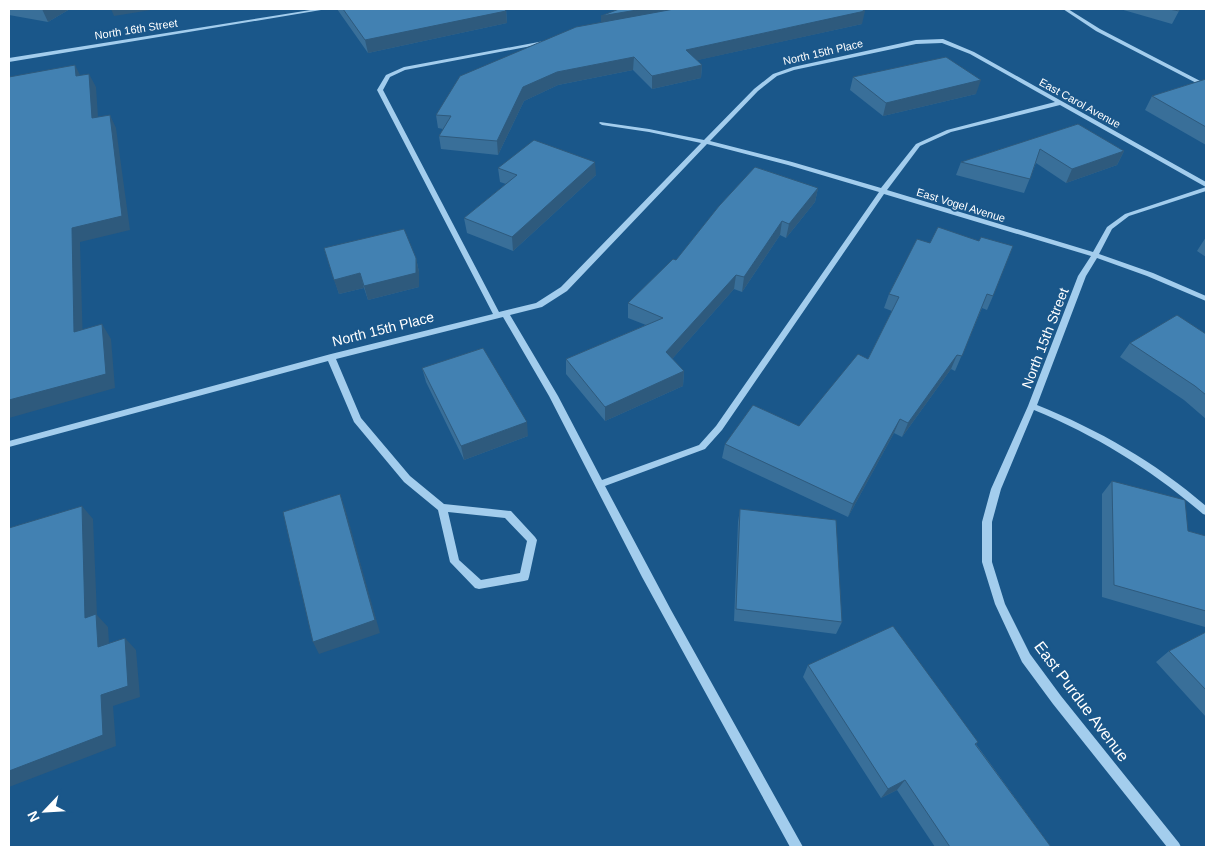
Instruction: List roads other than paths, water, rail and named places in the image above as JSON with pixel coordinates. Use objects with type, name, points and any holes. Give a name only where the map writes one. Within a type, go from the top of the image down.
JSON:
[{"type":"street","name":"North 16th Street","points":[[9,60],[325,9]]},
{"type":"street","points":[[1065,9],[1098,30],[1206,86]]},
{"type":"street","name":"East Carol Avenue","points":[[943,41],[972,52],[1206,185]]},
{"type":"street","name":"North 15th Place","points":[[9,444],[331,357],[538,305],[564,289],[756,90],[776,75],[793,69],[916,42],[943,41]]},
{"type":"street","points":[[550,42],[404,69],[388,76],[380,90],[501,315],[524,341],[625,535],[798,847]]},
{"type":"street","points":[[600,484],[702,447],[719,428],[883,191],[918,145],[949,131],[1060,103]]},
{"type":"street","points":[[602,123],[706,143]]},
{"type":"street","name":"East Vogel Avenue","points":[[706,143],[735,149],[883,191],[1096,256],[1138,270],[1206,299]]},
{"type":"street","name":"North 15th Street","points":[[987,562],[987,522],[996,489],[1032,406],[1082,276],[1096,256],[1110,228],[1127,215],[1206,189]]},
{"type":"street","points":[[331,357],[357,420],[407,479],[442,508],[508,514],[532,540],[524,577],[479,585],[455,562],[442,508]]},
{"type":"street","points":[[1032,406],[1075,423],[1151,466],[1206,511]]},
{"type":"street","name":"East Purdue Avenue","points":[[987,562],[1000,604],[1026,658],[1057,700],[1175,847]]}]
